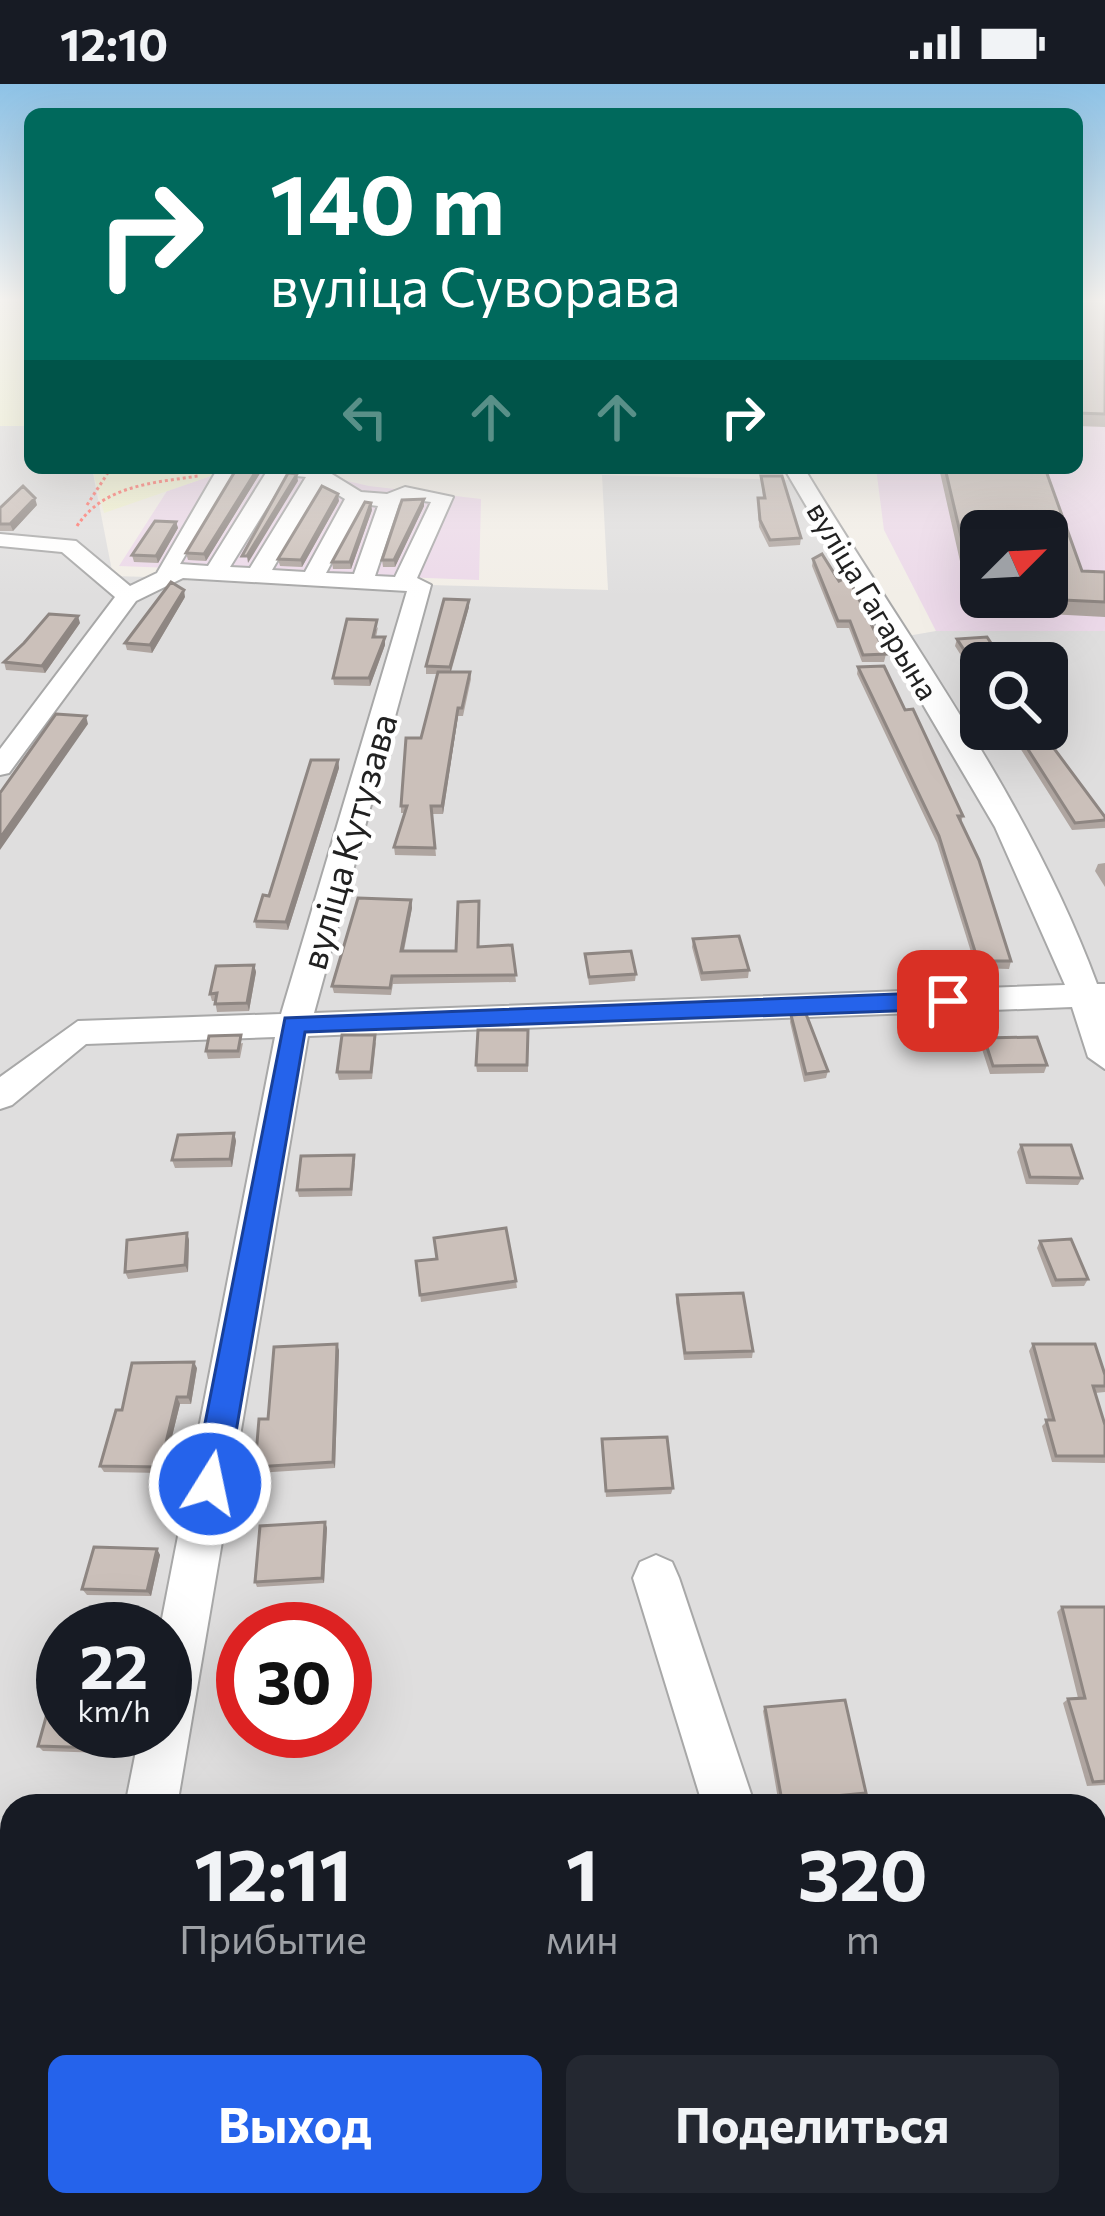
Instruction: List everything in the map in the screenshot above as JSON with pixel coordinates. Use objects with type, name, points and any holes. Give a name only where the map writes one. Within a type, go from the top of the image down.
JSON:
[{"type":"street","points":[[0,766],[128,596],[173,571],[224,474]]},
{"type":"street","points":[[215,573],[276,474]]},
{"type":"street","points":[[257,576],[315,474]]},
{"type":"street","name":"вуліца Гагарына","points":[[798,474],[1006,814],[1096,995],[1105,1058]]},
{"type":"street","points":[[316,477],[340,483],[356,496],[390,500],[362,582]]},
{"type":"street","name":"вуліца Кутузава","points":[[154,1794],[294,1024],[412,585],[443,497],[405,493],[390,500]]},
{"type":"street","points":[[312,579],[356,496]]},
{"type":"street","points":[[0,540],[68,546],[173,571],[412,585]]},
{"type":"street","points":[[68,546],[128,596]]},
{"type":"street","points":[[0,1096],[78,1033],[1096,995]]},
{"type":"street","points":[[656,1578],[725,1794]]},
{"type":"path","points":[[68,546],[107,474]]},
{"type":"path","points":[[87,506],[114,493],[207,474]]},
{"type":"shaded area","points":[[1083,398],[1105,398],[1105,631],[936,631],[884,530],[877,474],[1083,474]]},
{"type":"shaded area","points":[[0,426],[24,426],[24,474],[93,474],[113,576],[608,590],[602,475],[790,480],[890,639],[936,631],[1105,631],[1105,1794],[0,1794]]},
{"type":"shaded area","points":[[217,474],[317,474],[369,486],[481,499],[479,580],[119,566],[167,491]]},
{"type":"green space","points":[[0,398],[24,398],[24,426],[0,426]]},
{"type":"green space","points":[[94,474],[217,474],[104,513]]},
{"type":"building","points":[[1083,398],[1105,398],[1105,414],[1083,413]]},
{"type":"building","points":[[233,474],[254,474],[204,554],[186,553]]},
{"type":"building","points":[[287,474],[297,474],[247,556],[242,556]]},
{"type":"building","points":[[946,474],[1047,474],[1060,510],[960,510],[960,532]]},
{"type":"building","points":[[761,476],[782,476],[801,538],[770,540],[760,520],[758,498],[765,498]]},
{"type":"building","points":[[23,486],[35,498],[10,524],[0,524],[0,508]]},
{"type":"building","points":[[322,486],[338,494],[301,560],[278,559]]},
{"type":"building","points":[[424,499],[394,560],[382,560],[402,500]]},
{"type":"building","points":[[365,502],[371,503],[350,562],[332,562]]},
{"type":"building","points":[[155,521],[176,522],[156,556],[132,555]]},
{"type":"building","points":[[1068,532],[1082,571],[1105,572],[1105,602],[1068,600]]},
{"type":"building","points":[[822,554],[839,581],[848,577],[886,654],[863,655],[850,621],[838,621],[813,559]]},
{"type":"building","points":[[171,582],[184,590],[150,645],[125,643]]},
{"type":"building","points":[[444,599],[469,600],[450,667],[426,666]]},
{"type":"building","points":[[49,614],[78,616],[42,666],[4,662],[24,643]]},
{"type":"building","points":[[347,619],[377,620],[373,637],[385,637],[369,678],[333,678]]},
{"type":"building","points":[[987,637],[990,642],[960,644],[957,639]]},
{"type":"building","points":[[884,666],[905,710],[913,709],[963,816],[958,816],[979,860],[1011,961],[978,961],[939,836],[858,667]]},
{"type":"building","points":[[438,672],[470,672],[462,708],[458,708],[442,806],[431,806],[435,848],[394,847],[407,806],[401,806],[406,738],[421,738]]},
{"type":"building","points":[[56,714],[86,716],[0,838],[0,793]]},
{"type":"building","points":[[1028,750],[1055,750],[1105,817],[1075,823]]},
{"type":"building","points":[[311,760],[338,760],[286,922],[255,921],[263,895],[269,896]]},
{"type":"building","points":[[358,898],[411,900],[401,951],[456,951],[458,902],[479,901],[478,947],[512,945],[516,975],[392,976],[390,988],[332,986]]},
{"type":"building","points":[[739,936],[749,970],[702,973],[693,939]]},
{"type":"building","points":[[631,951],[636,974],[589,977],[585,954]]},
{"type":"building","points":[[254,965],[247,1003],[215,1004],[217,993],[210,994],[216,966]]},
{"type":"building","points":[[806,1014],[828,1071],[806,1074],[791,1015]]},
{"type":"building","points":[[478,1030],[528,1030],[527,1065],[476,1065]]},
{"type":"building","points":[[241,1035],[238,1051],[206,1051],[209,1036]]},
{"type":"building","points":[[342,1035],[375,1035],[371,1072],[337,1072]]},
{"type":"building","points":[[1037,1037],[1047,1065],[993,1066],[984,1038]]},
{"type":"building","points":[[234,1133],[230,1159],[172,1160],[178,1135]]},
{"type":"building","points":[[1021,1145],[1071,1145],[1082,1178],[1030,1177]]},
{"type":"building","points":[[354,1155],[351,1189],[297,1190],[301,1156]]},
{"type":"building","points":[[506,1228],[516,1281],[420,1295],[416,1261],[437,1259],[434,1238]]},
{"type":"building","points":[[187,1233],[185,1265],[125,1272],[127,1240]]},
{"type":"building","points":[[1071,1239],[1088,1279],[1056,1280],[1040,1241]]},
{"type":"building","points":[[743,1293],[753,1351],[685,1353],[677,1295]]},
{"type":"building","points":[[337,1344],[333,1462],[255,1467],[259,1419],[268,1419],[274,1347]]},
{"type":"building","points":[[1033,1344],[1095,1344],[1105,1375],[1105,1386],[1093,1386],[1105,1425],[1105,1456],[1056,1456],[1046,1420],[1054,1420]]},
{"type":"building","points":[[194,1362],[188,1397],[177,1397],[160,1467],[100,1466],[116,1410],[122,1410],[132,1363]]},
{"type":"building","points":[[667,1437],[673,1488],[606,1491],[602,1439]]},
{"type":"building","points":[[325,1522],[322,1578],[255,1582],[260,1526]]},
{"type":"building","points":[[94,1547],[157,1549],[147,1591],[82,1589]]},
{"type":"building","points":[[1062,1607],[1105,1607],[1105,1781],[1093,1782],[1068,1699],[1085,1698]]},
{"type":"building","points":[[845,1700],[866,1793],[781,1794],[765,1707]]},
{"type":"route","points":[[210,1484],[294,1024],[948,1001]]}]
